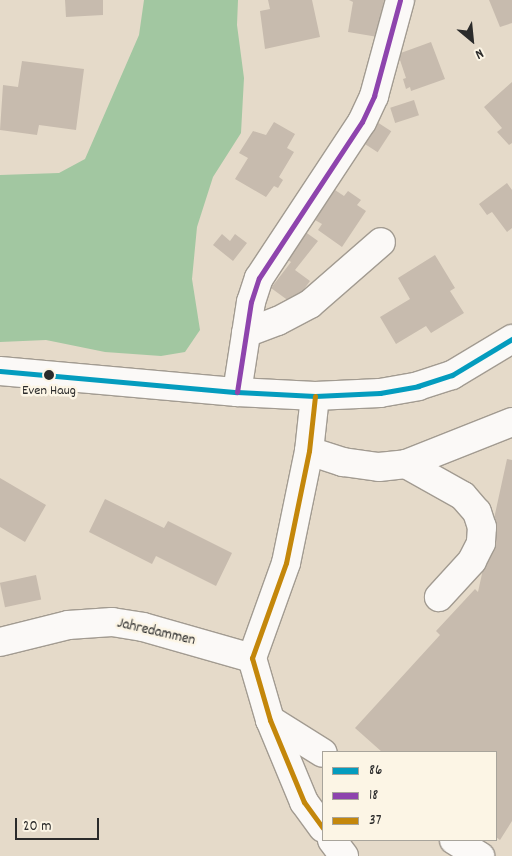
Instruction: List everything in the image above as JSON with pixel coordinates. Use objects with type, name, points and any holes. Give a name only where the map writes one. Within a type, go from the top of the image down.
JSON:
[{"type":"street","points":[[237,392],[246,333],[258,278],[362,122],[374,96],[400,0]]},
{"type":"street","points":[[246,333],[278,321],[310,304],[381,242]]},
{"type":"street","points":[[0,371],[237,392],[315,396],[380,393],[418,386],[452,375],[512,339]]},
{"type":"street","points":[[315,396],[309,451],[286,563],[252,658],[270,720],[304,802],[322,827]]},
{"type":"street","points":[[309,451],[343,462],[379,467],[406,464],[512,422]]},
{"type":"street","points":[[406,464],[463,496],[477,512],[482,527],[481,544],[472,561],[439,597]]},
{"type":"street","name":"Jahredammen","points":[[0,642],[68,625],[112,622],[143,627],[252,658]]},
{"type":"street","points":[[270,720],[322,752]]},
{"type":"street","points":[[333,841],[344,856]]},
{"type":"street","points":[[456,841],[480,856]]},
{"type":"green space","points":[[144,0],[238,0],[237,25],[244,78],[241,133],[213,177],[197,227],[192,279],[200,330],[185,352],[161,356],[105,352],[46,340],[0,342],[0,175],[59,173],[85,159],[139,35]]},
{"type":"building","points":[[65,0],[103,0],[103,15],[66,17]]},
{"type":"building","points":[[268,0],[312,0],[320,37],[265,49],[260,11],[270,9]]},
{"type":"building","points":[[349,0],[384,0],[378,37],[348,32],[353,2]]},
{"type":"building","points":[[489,0],[512,0],[512,23],[500,27]]},
{"type":"building","points":[[431,42],[445,79],[411,91],[410,87],[406,89],[403,79],[406,78],[398,54]]},
{"type":"building","points":[[22,61],[84,69],[76,130],[39,125],[37,135],[0,130],[3,85],[18,87]]},
{"type":"building","points":[[512,82],[512,143],[509,145],[497,132],[502,128],[484,107]]},
{"type":"building","points":[[414,100],[419,115],[395,123],[390,108]]},
{"type":"building","points":[[274,122],[295,134],[287,148],[294,152],[279,177],[283,180],[278,188],[274,186],[266,197],[235,179],[248,158],[239,153],[253,131],[266,135]]},
{"type":"building","points":[[377,122],[391,131],[378,152],[363,143]]},
{"type":"building","points":[[507,183],[512,190],[512,228],[507,232],[492,212],[487,215],[479,204]]},
{"type":"building","points":[[335,190],[344,196],[348,191],[361,200],[357,205],[366,211],[342,247],[318,230],[322,224],[315,220]]},
{"type":"building","points":[[304,231],[318,241],[295,270],[310,281],[293,304],[271,288],[291,262],[285,258]]},
{"type":"building","points":[[222,234],[230,241],[235,234],[247,243],[233,261],[213,245]]},
{"type":"building","points":[[435,255],[455,288],[450,291],[464,313],[431,333],[426,326],[396,344],[380,317],[410,299],[398,278]]},
{"type":"building","points":[[507,459],[512,460],[512,821],[500,840],[497,838],[497,751],[381,751],[355,728],[440,635],[436,631],[475,589],[478,592]]},
{"type":"building","points":[[0,478],[46,505],[25,542],[0,527]]},
{"type":"building","points":[[105,499],[164,528],[168,521],[232,553],[216,586],[156,556],[152,564],[89,532]]},
{"type":"building","points":[[36,575],[41,599],[5,607],[0,583]]},
{"type":"transit line","name":"18","points":[[237,392],[251,302],[259,278],[362,122],[374,96],[400,0]]},
{"type":"transit line","name":"86","points":[[0,371],[237,392],[315,396],[380,393],[418,386],[452,375],[512,339]]},
{"type":"transit line","name":"37","points":[[315,396],[309,451],[286,563],[252,658],[270,720],[304,802],[322,827]]},
{"type":"place","name":"Even Haug","points":[[49,375]]}]
